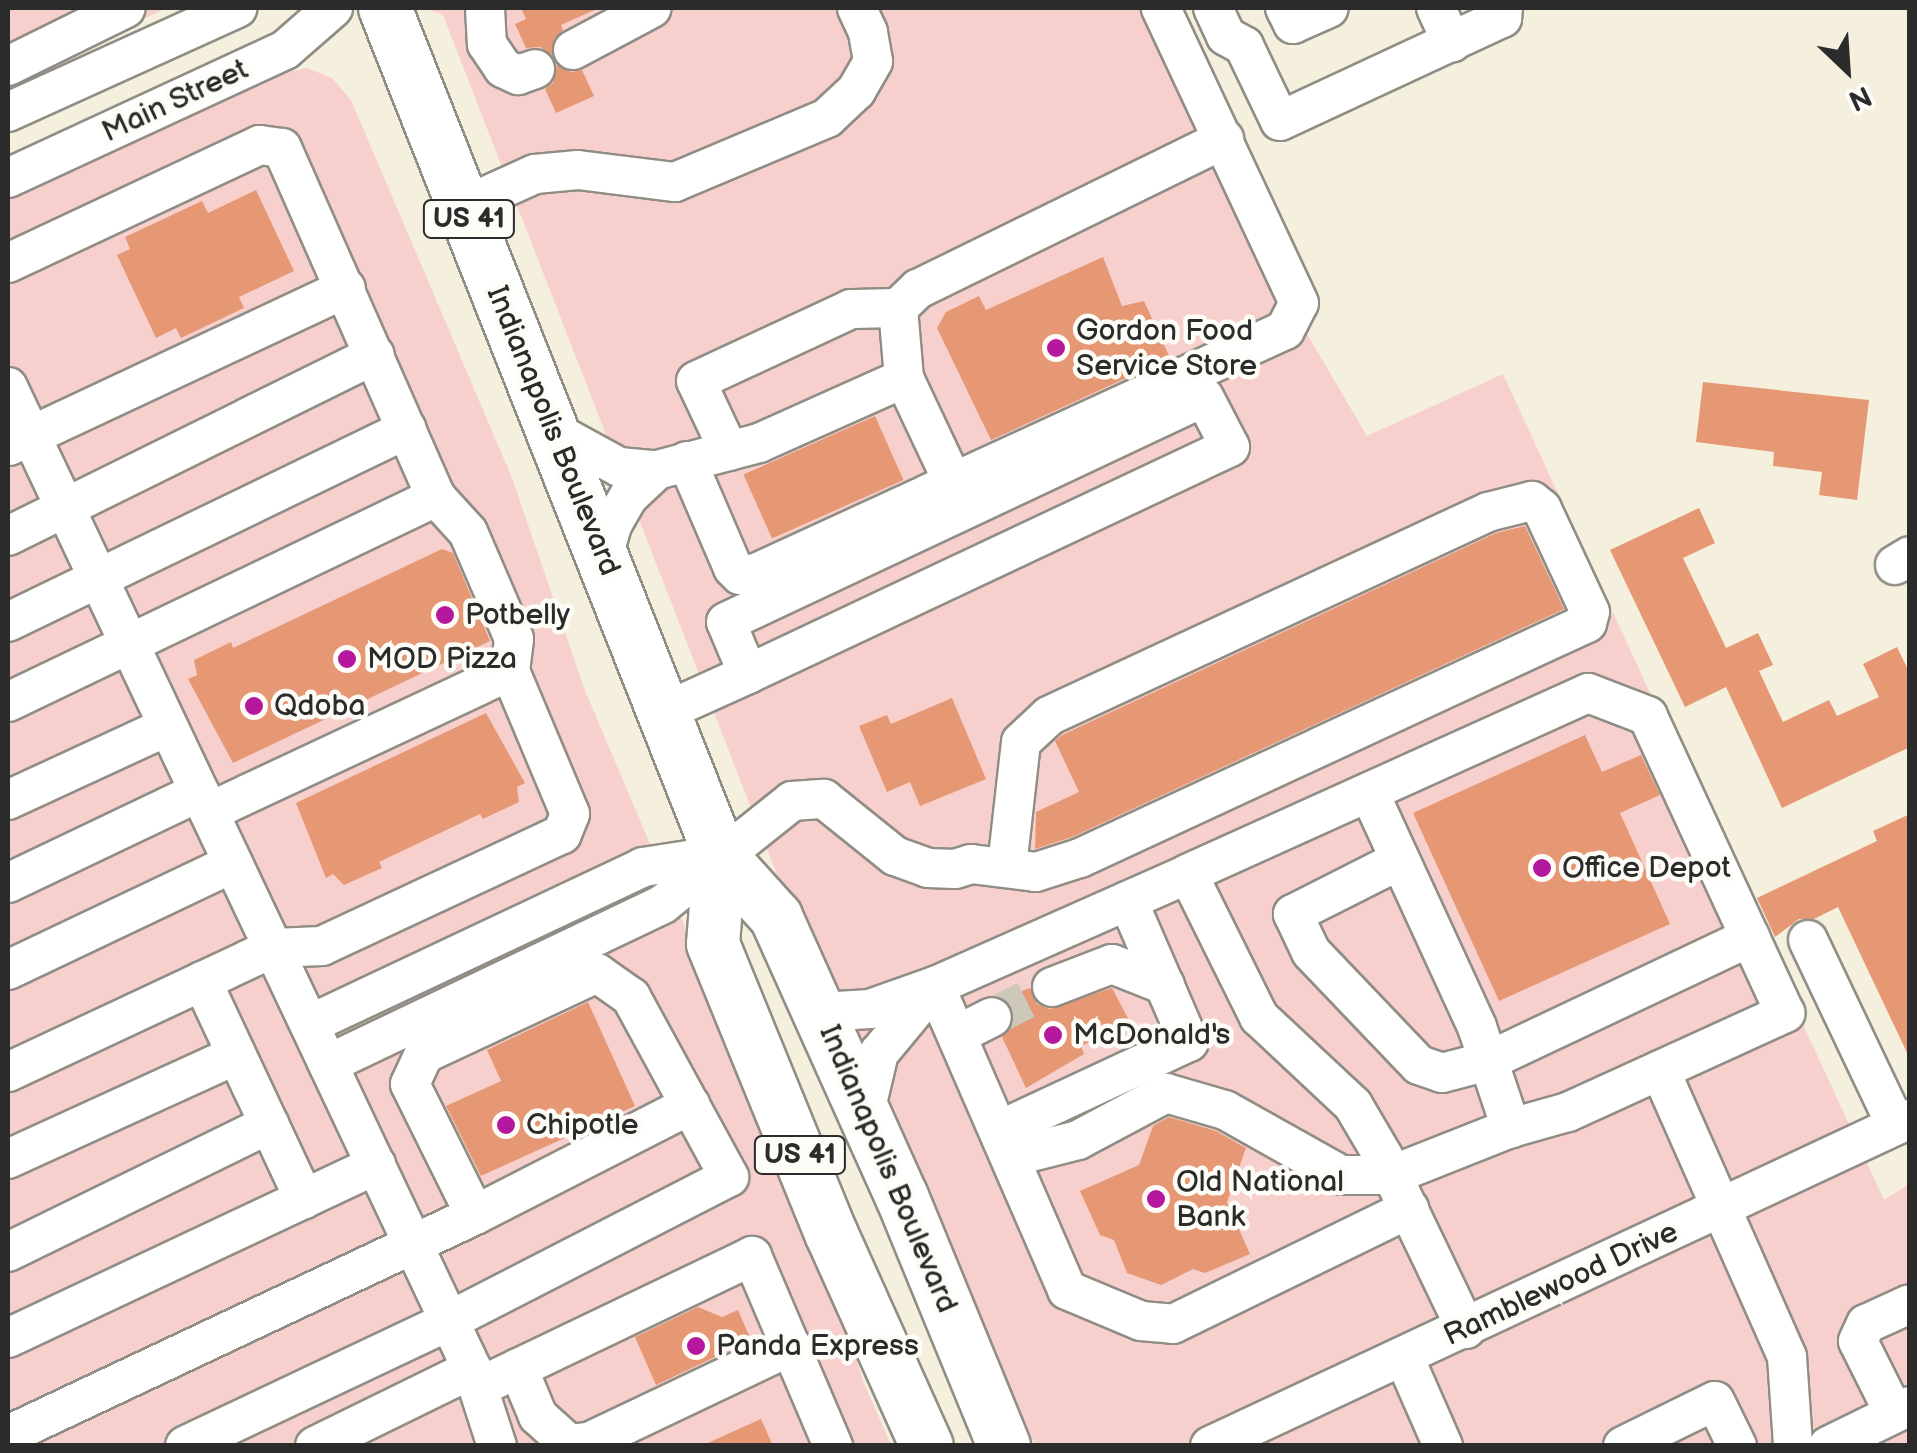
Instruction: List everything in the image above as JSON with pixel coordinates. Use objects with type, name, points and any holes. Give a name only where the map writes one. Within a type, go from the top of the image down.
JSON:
[{"type":"highway","name":"Indianapolis Boulevard","points":[[385,8],[720,856],[776,917],[865,1112],[1004,1446]]},
{"type":"highway","name":"Indianapolis Boulevard","points":[[720,856],[714,944],[832,1235],[927,1446]]},
{"type":"street","points":[[8,66],[126,8]]},
{"type":"street","name":"Main Street","points":[[8,112],[237,8]]},
{"type":"street","name":"Main Street","points":[[8,178],[285,50],[333,8]]},
{"type":"street","points":[[485,8],[487,44],[502,68],[518,75],[535,69]]},
{"type":"street","points":[[573,50],[652,8]]},
{"type":"street","points":[[464,206],[535,174],[578,170],[675,182],[826,118],[856,91],[873,61],[868,32],[857,8]]},
{"type":"street","points":[[672,466],[740,575],[756,573],[1284,330],[1299,303],[1162,8]]},
{"type":"street","points":[[1212,8],[1226,36],[1244,46],[1280,121],[1502,18],[1503,8]]},
{"type":"street","points":[[1244,46],[1289,16],[1329,8]]},
{"type":"street","points":[[1436,8],[1452,42]]},
{"type":"street","points":[[729,451],[696,381],[851,309],[898,308],[918,290],[1224,140]]},
{"type":"street","points":[[8,263],[260,146],[282,148],[436,498],[468,532],[514,639],[510,671],[570,814],[562,834],[322,946],[274,948],[8,1072]]},
{"type":"street","points":[[19,442],[346,288]]},
{"type":"street","points":[[898,308],[904,378],[953,482]]},
{"type":"street","points":[[8,536],[375,355]]},
{"type":"street","points":[[553,431],[620,466],[672,466],[759,443],[904,378]]},
{"type":"street","points":[[8,387],[19,442],[65,508],[476,1378],[497,1446]]},
{"type":"street","points":[[664,712],[748,674],[1230,447],[1204,398],[726,622],[748,674]]},
{"type":"street","points":[[8,622],[407,429]]},
{"type":"street","points":[[603,557],[612,525],[629,496],[672,466]]},
{"type":"street","points":[[8,702],[436,498]]},
{"type":"street","points":[[328,1064],[662,904],[792,801],[824,799],[894,856],[928,868],[971,864],[1036,872],[1080,858],[1587,623],[1590,612],[1542,509],[1532,501],[1488,512],[1032,727],[1021,742],[1006,867]]},
{"type":"street","points":[[8,882],[510,671]]},
{"type":"street","points":[[821,1012],[870,1009],[934,986],[1588,693],[1648,716],[1785,1012],[1568,1112],[1511,1128],[1392,1175],[1341,1176],[1224,1110],[1166,1092],[1078,1140],[1006,1144]]},
{"type":"street","points":[[8,800],[168,726]]},
{"type":"street","points":[[1369,792],[1488,1061],[1511,1128]]},
{"type":"street","points":[[310,1024],[643,867],[720,856]]},
{"type":"street","points":[[1400,860],[1293,914],[1311,952],[1419,1065],[1457,1072],[1488,1061],[1750,937]]},
{"type":"street","points":[[8,970],[233,862]]},
{"type":"street","points":[[1188,874],[1260,1016],[1288,1048],[1320,1071],[1353,1105],[1392,1175],[1466,1329]]},
{"type":"street","points":[[1006,1144],[1189,1042],[1128,901]]},
{"type":"street","points":[[1808,940],[1903,1122]]},
{"type":"street","points":[[1052,988],[1112,964],[1164,985]]},
{"type":"street","points":[[185,1446],[449,1321],[729,1176],[632,997],[597,973],[424,1054],[410,1084],[476,1215]]},
{"type":"street","points":[[202,981],[304,1199]]},
{"type":"street","points":[[934,986],[1067,1290],[1141,1321],[1173,1324],[1408,1209]]},
{"type":"street","points":[[865,1112],[879,1052],[934,986]]},
{"type":"street","points":[[956,1035],[992,1017]]},
{"type":"street","points":[[8,1160],[236,1055]]},
{"type":"street","points":[[1660,1070],[1787,1357],[1794,1446]]},
{"type":"street","points":[[8,1435],[476,1215],[690,1105]]},
{"type":"street","name":"Ramblewood Drive","points":[[1210,1446],[1903,1122]]},
{"type":"street","points":[[8,1252],[269,1124]]},
{"type":"street","points":[[8,1338],[376,1165]]},
{"type":"street","points":[[315,1446],[476,1378],[518,1368],[752,1256],[833,1446]]},
{"type":"street","points":[[1828,1446],[1902,1409],[1858,1341],[1866,1324],[1910,1304]]},
{"type":"street","points":[[518,1368],[538,1416],[553,1434],[569,1444],[589,1442],[791,1346]]},
{"type":"street","points":[[1404,1358],[1443,1446]]},
{"type":"street","points":[[1623,1446],[1714,1400],[1736,1446]]},
{"type":"shaded area","points":[[8,8],[167,8],[8,82]]},
{"type":"shaded area","points":[[423,8],[1156,8],[1296,315],[1367,436],[1503,374],[1884,1200],[1909,1184],[1909,1445],[1036,1445],[889,1163],[443,15]]},
{"type":"shaded area","points":[[307,68],[332,78],[351,100],[512,478],[584,688],[831,1272],[863,1381],[891,1445],[8,1445],[8,200],[283,73]]},
{"type":"building","points":[[521,8],[599,8],[561,25],[563,30],[554,39],[552,55],[540,47],[526,48],[515,24],[526,19]]},
{"type":"building","points":[[557,64],[571,72],[582,70],[594,96],[556,113],[545,89],[553,83]]},
{"type":"building","points":[[256,190],[294,271],[239,297],[244,308],[181,338],[176,328],[156,338],[117,255],[130,249],[125,237],[202,201],[208,213]]},
{"type":"building","name":"Gordon Food Service Store","points":[[1103,257],[1122,306],[1144,301],[1170,358],[991,440],[937,328],[946,312],[979,296],[986,310]]},
{"type":"building","points":[[1703,382],[1869,400],[1857,500],[1819,495],[1822,472],[1773,466],[1774,452],[1696,442]]},
{"type":"building","points":[[875,416],[903,480],[772,539],[743,475]]},
{"type":"building","points":[[1699,508],[1715,543],[1683,558],[1726,648],[1758,633],[1773,665],[1759,671],[1783,722],[1829,700],[1837,716],[1879,697],[1863,664],[1897,647],[1910,674],[1910,747],[1782,808],[1726,687],[1685,707],[1610,550]]},
{"type":"building","points":[[1525,526],[1564,609],[1072,837],[1035,849],[1036,812],[1079,792],[1055,741],[1062,735],[1496,533]]},
{"type":"building","points":[[442,549],[453,553],[490,641],[233,763],[188,679],[197,675],[194,660],[231,642],[233,648]]},
{"type":"building","points":[[952,698],[986,779],[920,806],[910,782],[887,792],[859,726],[887,715],[891,724]]},
{"type":"building","points":[[486,713],[525,783],[517,787],[519,802],[483,819],[480,814],[379,862],[382,868],[344,885],[333,874],[326,878],[296,803]]},
{"type":"building","name":"Office Depot","points":[[1585,735],[1602,772],[1641,755],[1660,795],[1620,813],[1670,924],[1499,1001],[1413,813]]},
{"type":"building","points":[[1910,814],[1910,1059],[1838,907],[1814,919],[1799,919],[1775,937],[1757,898],[1877,841],[1873,831]]},
{"type":"building","name":"McDonald's","points":[[1030,988],[1037,1004],[1049,1009],[1112,988],[1131,1024],[1081,1046],[1084,1054],[1026,1088],[1002,1037],[1014,1017],[1003,998]]},
{"type":"building","points":[[588,1002],[635,1106],[481,1176],[446,1106],[501,1081],[487,1050]]},
{"type":"building","name":"Old National Bank","points":[[1169,1117],[1216,1131],[1246,1148],[1227,1202],[1250,1254],[1205,1273],[1193,1269],[1161,1285],[1127,1273],[1114,1240],[1100,1235],[1080,1191],[1139,1165],[1153,1126]]},
{"type":"building","name":"Panda Express","points":[[698,1307],[722,1317],[738,1310],[751,1340],[656,1385],[635,1337]]},
{"type":"building","points":[[761,1419],[773,1446],[701,1446]]},
{"type":"tunnel","points":[[992,1017],[1052,987]]},
{"type":"place","name":"Gordon Food Service Store","points":[[1056,348]]},
{"type":"place","name":"Potbelly","points":[[445,615]]},
{"type":"place","name":"MOD Pizza","points":[[347,659]]},
{"type":"place","name":"Qdoba","points":[[254,706]]},
{"type":"place","name":"Office Depot","points":[[1542,868]]},
{"type":"place","name":"McDonald's","points":[[1053,1035]]},
{"type":"place","name":"Chipotle","points":[[506,1125]]},
{"type":"place","name":"Old National Bank","points":[[1156,1199]]},
{"type":"place","name":"Panda Express","points":[[696,1346]]}]
